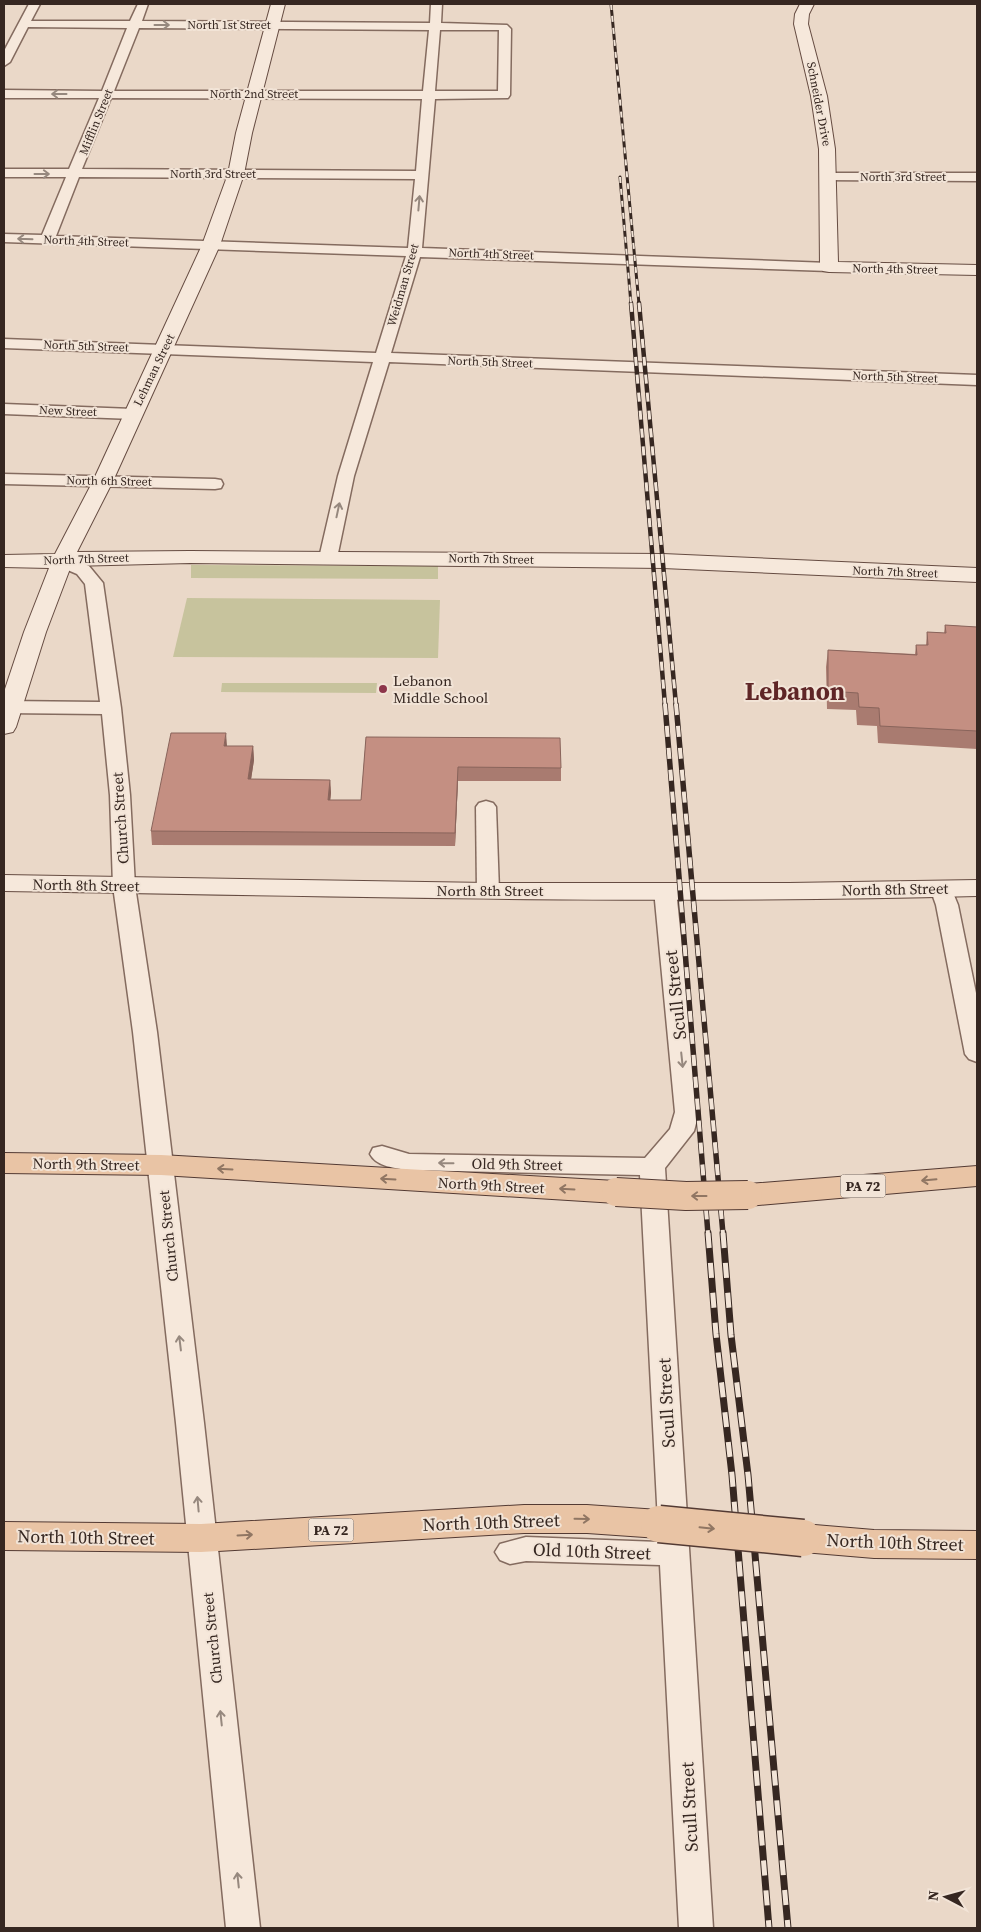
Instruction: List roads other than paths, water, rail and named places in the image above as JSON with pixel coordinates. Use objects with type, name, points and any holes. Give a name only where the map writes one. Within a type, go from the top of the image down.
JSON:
[{"type":"main road","name":"North 9th Street","points":[[4,1163],[161,1165],[686,1196],[748,1195],[977,1176]]},
{"type":"main road","name":"North 10th Street","points":[[4,1536],[201,1538],[524,1519],[587,1519],[874,1544],[977,1545]]},
{"type":"street","points":[[4,62],[34,4]]},
{"type":"street","name":"Mifflin Street","points":[[47,240],[143,4]]},
{"type":"street","name":"Lehman Street","points":[[5,714],[62,561],[103,481],[132,414],[212,245],[236,174],[254,94],[278,4]]},
{"type":"street","name":"Weidman Street","points":[[328,558],[346,476],[415,251],[437,4]]},
{"type":"street","name":"Schneider Drive","points":[[807,4],[802,14],[801,24],[814,71],[824,120],[828,177],[829,267]]},
{"type":"street","name":"North 1st Street","points":[[24,24],[503,27],[505,29],[504,95]]},
{"type":"street","name":"North 2nd Street","points":[[4,94],[504,95]]},
{"type":"street","name":"North 3rd Street","points":[[7,173],[422,175]]},
{"type":"street","name":"North 3rd Street","points":[[828,177],[977,177]]},
{"type":"street","name":"North 4th Street","points":[[4,238],[829,267],[977,270]]},
{"type":"street","name":"North 5th Street","points":[[4,343],[977,380]]},
{"type":"street","name":"New Street","points":[[4,409],[132,414]]},
{"type":"street","name":"North 6th Street","points":[[4,479],[215,484]]},
{"type":"street","name":"North 7th Street","points":[[4,561],[62,561],[83,558],[328,558],[663,561],[977,575]]},
{"type":"street","name":"Church Street","points":[[62,561],[83,570],[94,582],[111,708],[120,795],[124,886],[144,1024],[161,1165],[243,1928]]},
{"type":"street","points":[[5,714],[111,708]]},
{"type":"street","points":[[486,808],[488,891]]},
{"type":"street","name":"North 8th Street","points":[[4,884],[488,891],[793,891],[977,888]]},
{"type":"street","points":[[940,888],[947,905],[977,1054]]},
{"type":"street","name":"Scull Street","points":[[664,890],[687,1112],[682,1131],[652,1167],[696,1928]]},
{"type":"street","name":"Old 9th Street","points":[[382,1154],[395,1160],[410,1162],[652,1167]]},
{"type":"street","name":"Old 10th Street","points":[[510,1552],[526,1549],[675,1554]]},
{"type":"railway","points":[[611,4],[639,304]]},
{"type":"railway","points":[[620,177],[631,304]]},
{"type":"railway","points":[[631,303],[665,705]]},
{"type":"railway","points":[[639,303],[676,705]]},
{"type":"railway","points":[[665,704],[708,1234]]},
{"type":"railway","points":[[676,704],[723,1234]]},
{"type":"railway","points":[[708,1233],[716,1334],[732,1475],[769,1928]]},
{"type":"railway","points":[[723,1233],[731,1335],[748,1475],[788,1928]]},
{"type":"place","name":"Lebanon Middle School","points":[[383,689]]},
{"type":"district","name":"Lebanon","points":[[795,691]]}]
